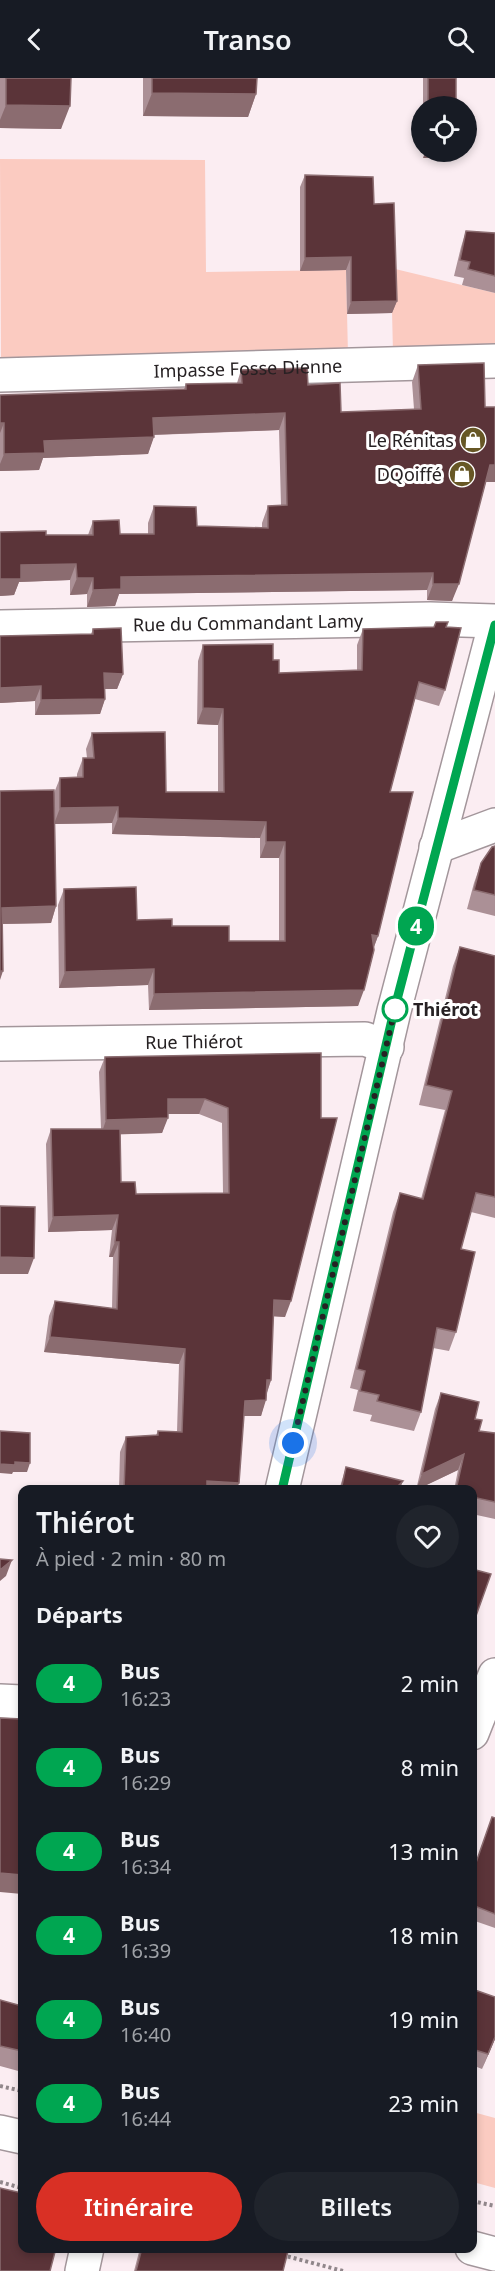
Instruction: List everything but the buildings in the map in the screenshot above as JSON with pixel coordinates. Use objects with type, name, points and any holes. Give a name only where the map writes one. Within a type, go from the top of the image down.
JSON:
[{"type":"street","name":"Impasse Fosse Dienne","points":[[0,375],[495,361]]},
{"type":"street","name":"Rue du Commandant Lamy","points":[[0,627],[430,619],[495,621]]},
{"type":"street","points":[[283,1485],[436,847],[495,625]]},
{"type":"street","points":[[436,847],[495,825]]},
{"type":"street","name":"Rue Thiérot","points":[[0,1044],[365,1039],[387,1047]]},
{"type":"street","points":[[477,1720],[495,1675]]},
{"type":"street","points":[[0,1701],[18,1702]]},
{"type":"street","points":[[0,2132],[18,2137]]},
{"type":"street","points":[[477,2249],[495,2254]]},
{"type":"street","points":[[82,2271],[86,2253]]},
{"type":"path","points":[[0,2086],[18,2090]]},
{"type":"path","points":[[0,2182],[18,2187]]},
{"type":"path","points":[[477,2201],[495,2206]]},
{"type":"path","points":[[277,2254],[343,2271]]},
{"type":"shaded area","points":[[0,159],[205,160],[206,272],[346,270],[348,355],[1,358]]},
{"type":"shaded area","points":[[391,268],[495,293],[495,353],[393,353]]},
{"type":"shaded area","points":[[477,2113],[495,2118],[495,2188],[477,2183]]},
{"type":"bus line","name":"4","points":[[283,1485],[394,1011],[495,625]]},
{"type":"place","name":"Le Rénitas","points":[[473,440]]},
{"type":"place","name":"DQoiffé","points":[[462,474]]},
{"type":"place","name":"Thiérot","points":[[395,1009]]},
{"type":"route","points":[[293,1443],[395,1009]]}]
